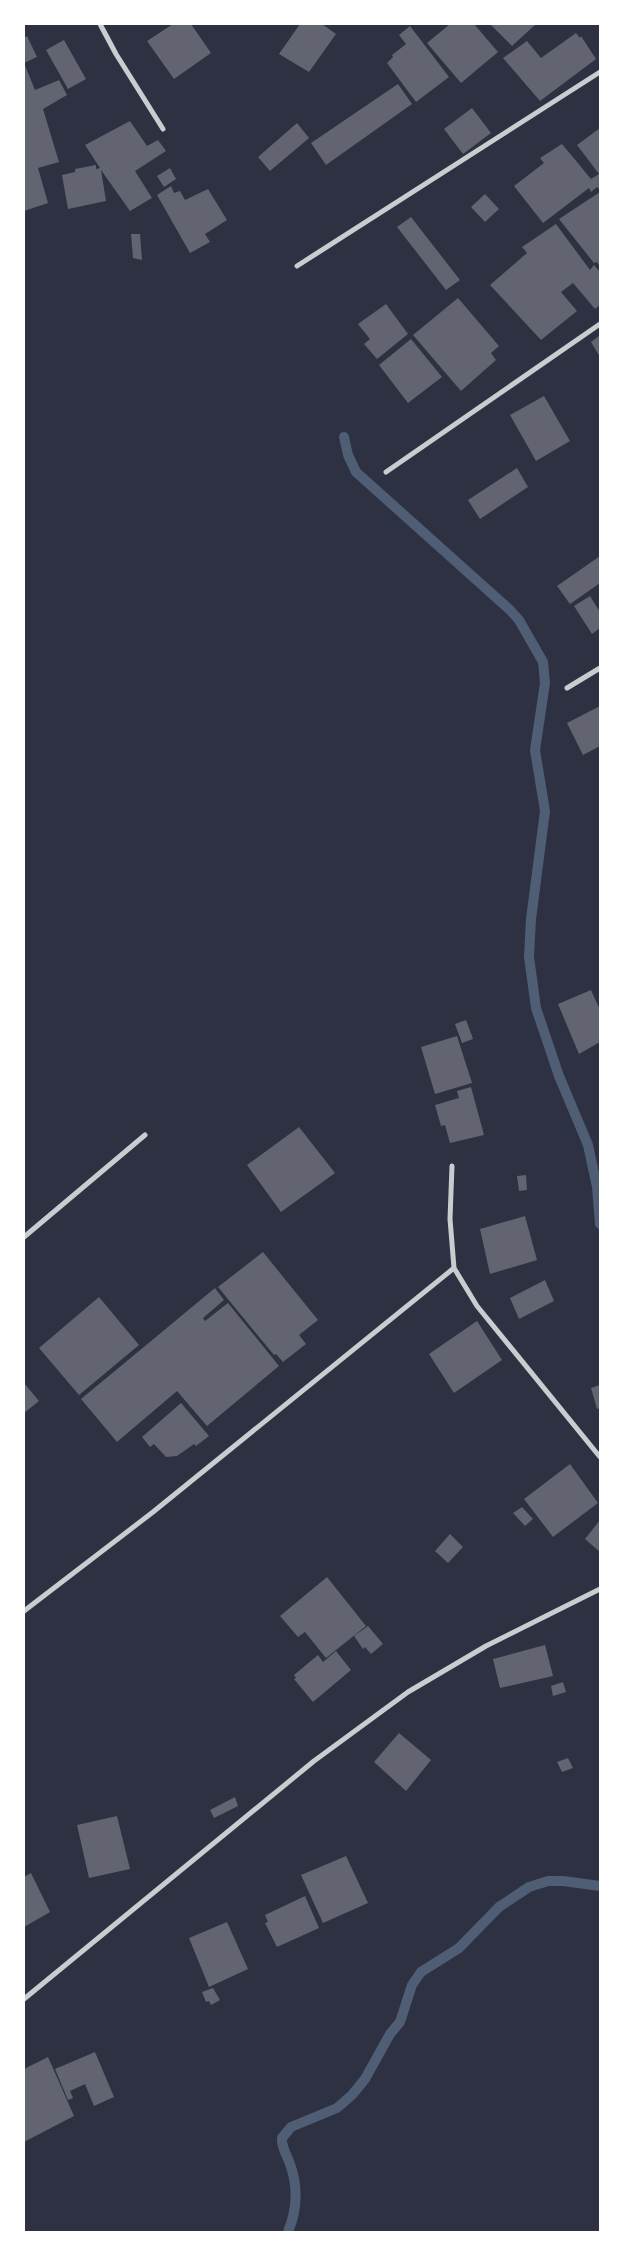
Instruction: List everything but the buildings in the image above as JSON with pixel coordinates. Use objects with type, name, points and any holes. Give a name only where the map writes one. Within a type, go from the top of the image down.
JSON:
[{"type":"street","points":[[100,24],[120,62],[163,129]]},
{"type":"street","points":[[297,266],[600,72]]},
{"type":"street","points":[[386,472],[600,324]]},
{"type":"street","points":[[566,688],[600,668]]},
{"type":"street","points":[[24,1237],[146,1135]]},
{"type":"street","points":[[452,1166],[450,1219],[454,1268],[477,1306],[600,1456]]},
{"type":"street","points":[[24,1611],[153,1512],[454,1268]]},
{"type":"street","points":[[24,1999],[314,1761],[408,1692],[486,1646],[600,1589]]},
{"type":"waterway","points":[[344,437],[348,455],[356,472],[510,610],[519,620],[543,662],[545,683],[535,750],[545,811],[531,919],[529,957],[536,1008],[559,1076],[588,1145],[597,1187],[600,1224]]},
{"type":"waterway","points":[[288,2232],[295,2207],[295,2189],[293,2172],[283,2148],[282,2138],[291,2127],[337,2108],[352,2095],[365,2079],[390,2034],[400,2022],[412,1985],[421,1972],[459,1948],[499,1907],[529,1887],[548,1881],[600,1886]]}]
